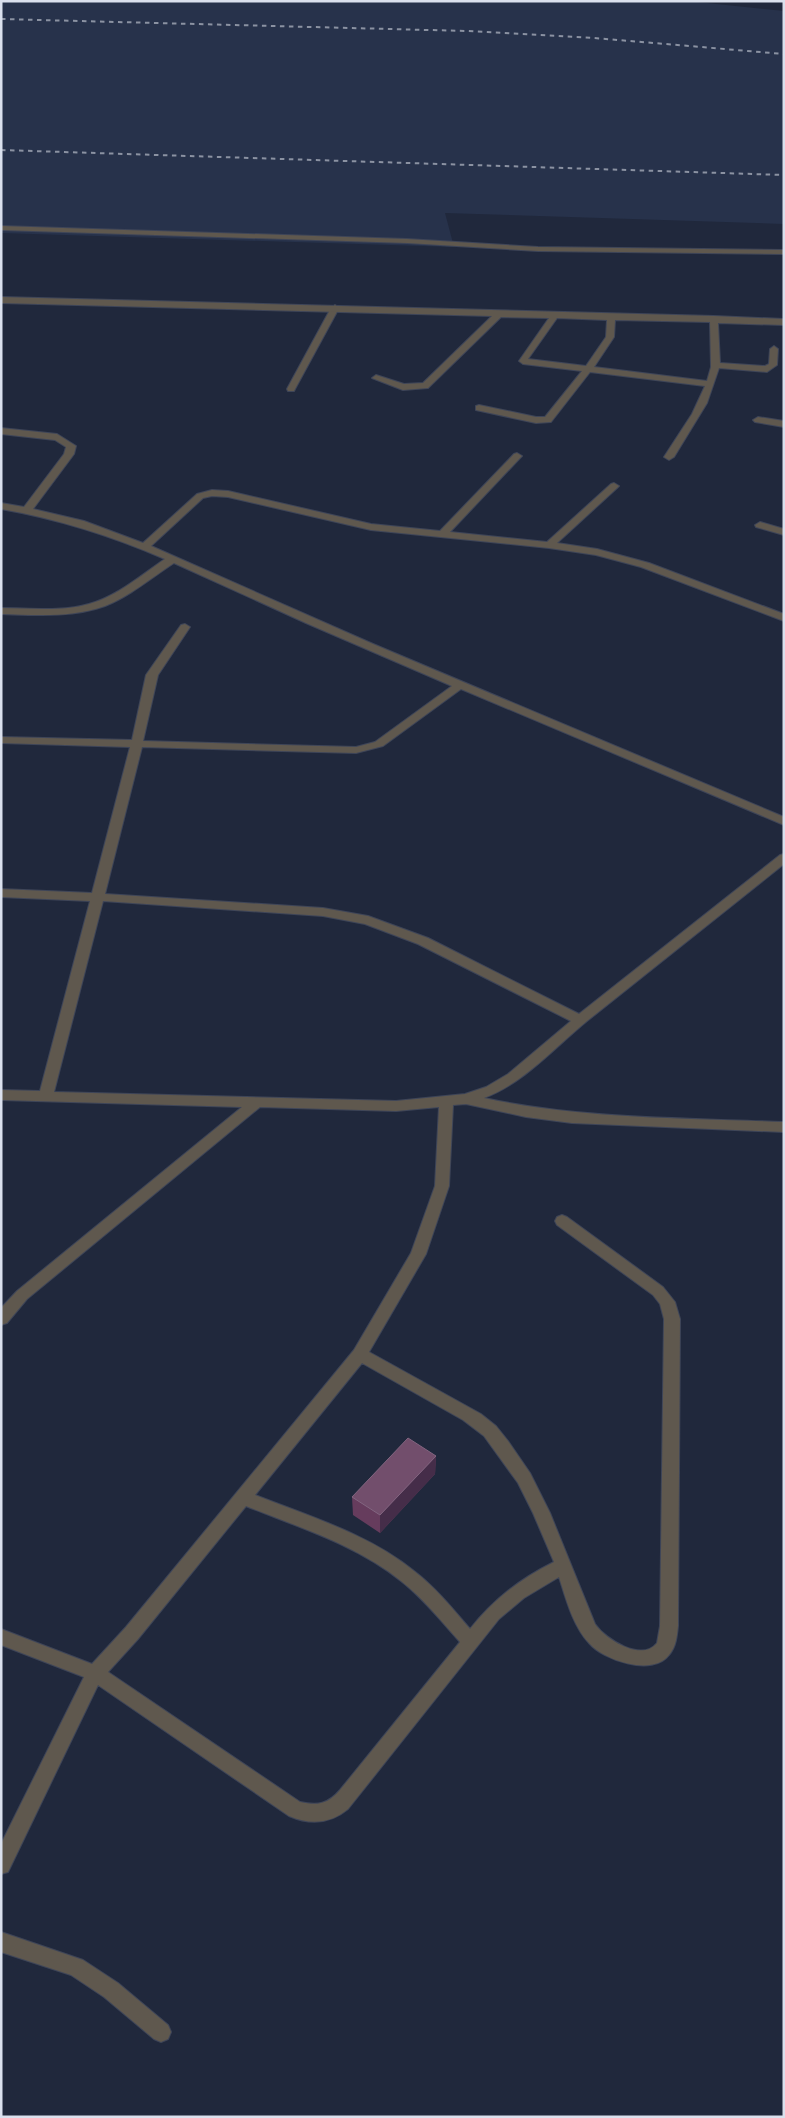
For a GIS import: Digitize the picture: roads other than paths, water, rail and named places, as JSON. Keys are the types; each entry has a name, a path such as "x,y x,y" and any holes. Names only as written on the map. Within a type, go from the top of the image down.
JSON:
{"street":[{"path":"1,228 406,241 538,249 784,252"},
{"path":"1,300 784,322"},
{"path":"291,389 336,308"},
{"path":"376,378 403,387 425,386 500,313"},
{"path":"556,315 523,361 710,384"},
{"path":"479,408 536,420 548,420 602,351 610,337 611,316"},
{"path":"669,457 705,400 715,366 714,320"},
{"path":"715,366 768,369 773,365 774,349"},
{"path":"758,420 784,424"},
{"path":"1,431 57,437 71,446 69,454 28,509"},
{"path":"442,535 517,456"},
{"path":"549,545 614,486"},
{"path":"144,547 200,496 212,492 370,526 597,552 645,565 784,618"},
{"path":"1,506 28,509 69,519 144,547 310,621 784,821"},
{"path":"760,525 784,532"},
{"path":"1,612 64,610 90,607 110,599 171,560"},
{"path":"46,1097 137,743 152,675 185,627"},
{"path":"1,740 356,750 379,744 461,684"},
{"path":"1,1095 396,1106 466,1099 491,1090 513,1077 580,1020 784,858"},
{"path":"1,893 96,897 323,912 368,920 423,941 580,1020"},
{"path":"466,1099 526,1112 572,1118 784,1127"},
{"path":"1,1865 95,1673 132,1633 360,1354 418,1254 442,1186 446,1102"},
{"path":"1,1319 22,1295 256,1103"},
{"path":"360,1354 468,1415 489,1429 509,1454 525,1480 593,1636 602,1644 619,1653 652,1656 663,1651 667,1643 669,1626 672,1319 667,1302 658,1292 562,1221"},
{"path":"243,1498 355,1543 400,1570 432,1600 471,1642"},
{"path":"1,1637 95,1673 296,1810 319,1814 333,1810 343,1803 353,1788 508,1597 524,1586 563,1566"},
{"path":"1,1942 76,1968 111,1990 162,2032"}],"railway":[{"path":"1,19 467,31 594,38 784,54"},
{"path":"1,150 784,175"}]}
